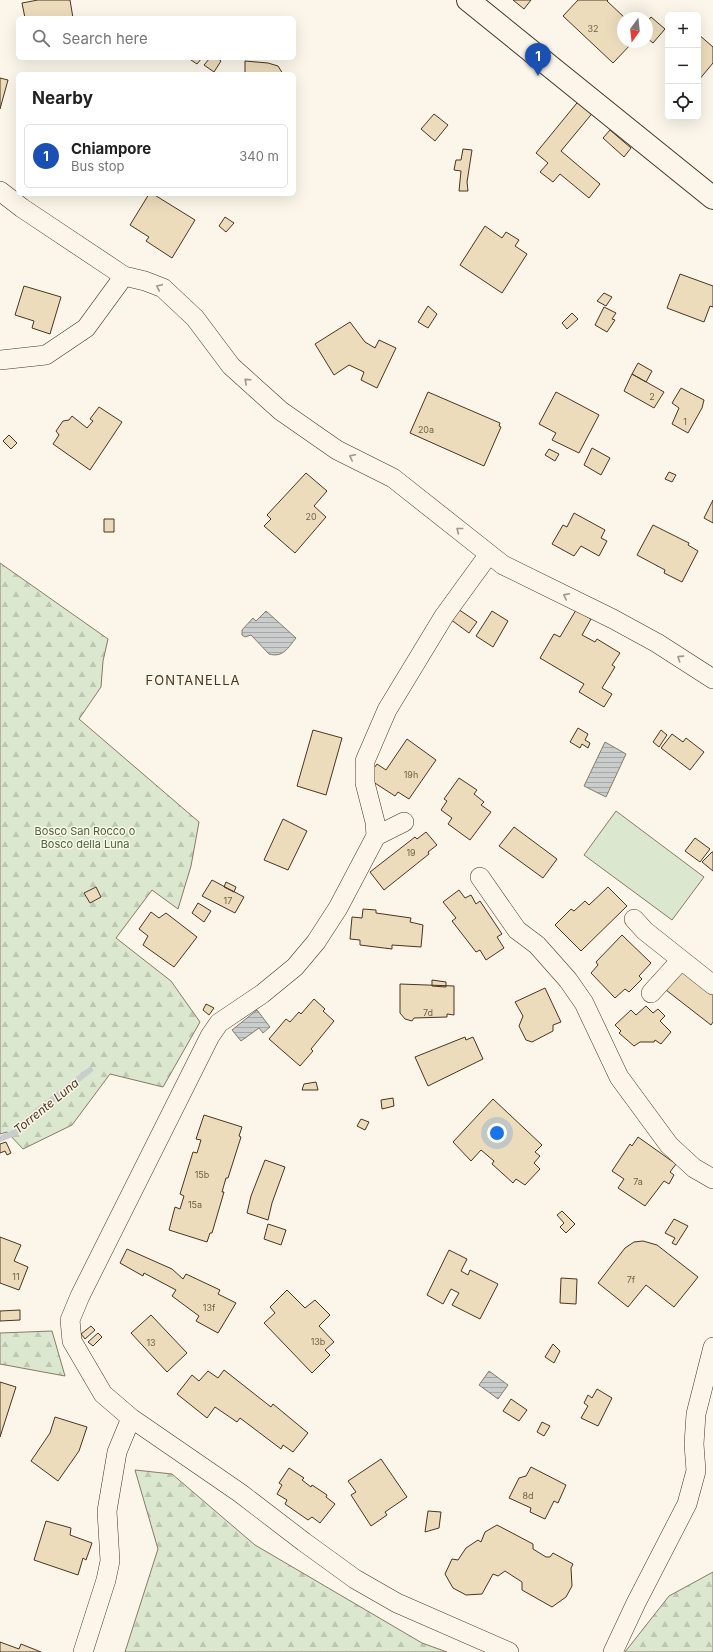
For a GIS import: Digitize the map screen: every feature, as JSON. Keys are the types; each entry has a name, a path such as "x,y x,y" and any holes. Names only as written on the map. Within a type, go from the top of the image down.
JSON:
{"street":[{"path":"468,0 713,198"},
{"path":"0,191 22,208 124,276 145,281 163,288 195,318 231,366 282,411 337,450 393,478 503,565 613,619 657,643 713,679"},
{"path":"0,360 46,355 86,328 124,276"},
{"path":"489,554 444,616 387,710 366,760 365,783 375,822 376,836 338,908 316,942 295,967 262,994 220,1023 210,1036 70,1320 72,1341 103,1394 131,1418 240,1493 355,1579 397,1603 509,1652"},
{"path":"376,836 404,822"},
{"path":"480,877 517,930 537,945 568,980 584,1002 620,1077 669,1145 694,1168 713,1179"},
{"path":"634,919 644,931 713,985"},
{"path":"651,992 681,960"},
{"path":"613,1652 636,1603 687,1504 696,1471 694,1444 696,1414 713,1347"},
{"path":"83,1652 106,1580 110,1561 107,1511 117,1452 131,1418"}],"green space":[{"name":"Bosco San Rocco o Bosco della Luna","path":"0,563 108,639 103,661 101,687 79,719 199,822 191,866 178,909 152,890 116,938 171,981 200,1022 163,1087 110,1074 72,1125 23,1149 7,1132 0,1134"},
{"path":"616,811 704,877 672,920 584,855"},
{"path":"52,1331 65,1376 0,1364 0,1333"},
{"path":"135,1470 172,1474 255,1545 422,1643 447,1652 125,1652 158,1549"},
{"path":"713,1572 713,1652 625,1652 669,1596"}],"shaded area":[{"path":"266,611 296,638 288,649 278,655 269,654 251,635 245,637 242,635 242,630 253,618 256,621"},
{"path":"605,742 626,754 606,797 584,786"},
{"path":"257,1010 270,1027 263,1033 259,1028 241,1041 232,1030"},
{"path":"489,1371 508,1385 498,1399 479,1385"}],"building":[{"path":"38,0 70,0 73,16 25,16 22,3"},
{"path":"513,0 531,0 524,9"},
{"path":"578,0 608,0 607,1 619,12 617,12 617,48 627,48 613,63 563,16"},
{"path":"653,19 665,29 653,43"},
{"path":"701,37 713,47 713,63 701,77"},
{"path":"191,60 200,60 197,64"},
{"path":"208,60 221,61 214,72 204,65"},
{"path":"245,61 268,63 278,66 282,72 245,72"},
{"path":"0,78 8,80 0,109"},
{"path":"581,98 595,110 561,151 600,184 589,198 560,174 553,182 540,172 548,163 536,153"},
{"path":"434,114 448,125 435,141 421,129"},
{"path":"610,130 631,148 624,157 603,138"},
{"path":"463,149 472,150 467,182 468,191 459,191 461,171 454,170 456,160 461,160"},
{"path":"148,196 156,196 195,220 172,258 146,241 149,237 130,225"},
{"path":"225,217 234,223 226,232 219,226"},
{"path":"485,226 502,238 506,232 519,240 515,246 527,254 502,293 460,265"},
{"path":"680,274 713,286 713,307 710,306 704,322 667,308"},
{"path":"24,286 61,297 50,334 32,328 34,321 15,315"},
{"path":"604,293 612,297 606,306 597,301"},
{"path":"428,306 437,314 428,328 418,322"},
{"path":"604,307 616,313 612,319 615,320 607,332 595,325"},
{"path":"572,313 578,319 567,329 562,323"},
{"path":"350,322 365,342 375,348 379,340 396,348 377,388 361,380 364,372 349,365 334,375 315,344"},
{"path":"638,363 652,371 646,382 632,374"},
{"path":"632,374 664,392 654,408 624,391"},
{"path":"681,388 704,400 702,408 688,433 672,424 679,408 672,403"},
{"path":"428,392 500,423 499,426 501,427 484,466 410,433"},
{"path":"556,392 599,415 579,453 552,440 556,433 539,424"},
{"path":"99,407 122,422 90,470 53,444 59,435 56,431 63,421 69,420 72,416 87,428 93,421 90,419"},
{"path":"9,435 17,443 11,449 3,441"},
{"path":"592,448 610,458 601,475 584,465"},
{"path":"549,449 559,454 555,461 545,455"},
{"path":"669,472 676,475 672,482 665,479"},
{"path":"306,473 327,491 314,506 326,517 295,553 264,526 271,519 267,515"},
{"path":"713,500 713,523 704,518"},
{"path":"574,513 605,530 601,538 607,541 599,556 581,546 574,556 552,544 563,525 567,527"},
{"path":"104,519 114,519 114,532 104,532"},
{"path":"653,525 689,543 688,545 698,551 682,582 664,573 665,570 637,555"},
{"path":"458,609 477,622 469,633 450,619"},
{"path":"576,610 591,619 582,635 595,642 597,639 620,653 612,665 615,667 602,688 612,694 604,707 579,692 584,684 540,658 554,634 560,637"},
{"path":"492,611 508,621 493,647 476,636"},
{"path":"578,728 588,734 585,740 590,743 588,748 582,744 580,748 570,742"},
{"path":"313,730 342,738 326,795 297,786"},
{"path":"661,730 667,735 659,747 653,742"},
{"path":"672,734 683,742 686,738 704,752 690,770 661,748"},
{"path":"407,739 436,760 409,799 398,792 395,796 367,778 377,764 386,770"},
{"path":"459,778 477,790 474,794 484,802 481,805 491,812 470,840 448,824 452,818 441,810 447,801 444,799"},
{"path":"283,819 307,831 288,870 264,860"},
{"path":"514,827 557,859 543,878 499,846"},
{"path":"426,832 437,845 428,852 429,854 384,890 370,872 415,837 417,839"},
{"path":"695,838 710,849 700,862 685,851"},
{"path":"713,852 713,871 702,862"},
{"path":"212,880 244,897 235,913 202,896"},
{"path":"226,882 236,887 234,892 224,887"},
{"path":"96,887 101,897 90,903 84,893"},
{"path":"608,887 627,906 581,951 555,925 571,909 574,911 585,901 589,905"},
{"path":"459,890 465,898 471,895 476,904 480,901 502,934 497,937 504,948 486,960 480,950 476,952 452,921 456,918 443,902"},
{"path":"198,903 211,911 204,922 192,913"},
{"path":"363,909 376,910 376,913 411,918 410,922 423,925 421,947 392,945 392,949 360,945 360,940 350,939 352,917 362,918"},
{"path":"151,912 159,918 166,913 197,937 174,967 143,945 148,936 139,929"},
{"path":"622,935 651,963 639,976 642,979 629,992 625,989 615,998 591,973 598,965 596,962"},
{"path":"684,966 713,989 713,1022 711,1025 666,990"},
{"path":"432,980 446,982 446,987 432,986"},
{"path":"400,984 454,986 454,1015 447,1014 447,1017 414,1018 412,1021 405,1019 400,1013"},
{"path":"545,988 561,1022 553,1025 553,1031 532,1042 526,1040 519,1026 523,1016 515,1002"},
{"path":"314,999 325,1009 323,1011 334,1021 311,1049 313,1051 300,1066 269,1039 286,1019 290,1022 299,1012 301,1014"},
{"path":"206,1004 214,1008 209,1015 203,1010"},
{"path":"646,1006 653,1013 658,1009 665,1016 660,1021 671,1032 661,1044 655,1040 654,1042 640,1042 634,1046 619,1033 621,1031 615,1025 631,1010 636,1015"},
{"path":"465,1037 466,1040 473,1037 483,1059 428,1086 415,1057"},
{"path":"316,1082 318,1090 302,1090 304,1084"},
{"path":"393,1098 394,1106 382,1109 381,1100"},
{"path":"493,1099 542,1145 535,1152 540,1156 534,1163 540,1169 525,1185 516,1179 513,1183 492,1164 494,1161 481,1150 471,1161 453,1142"},
{"path":"204,1115 242,1127 239,1136 241,1137 228,1178 226,1178 222,1192 224,1192 212,1233 210,1233 207,1242 169,1230 175,1207 180,1209 184,1196 180,1194 193,1152 197,1153 201,1140 196,1139"},
{"path":"361,1119 369,1122 365,1130 357,1126"},
{"path":"638,1137 676,1164 670,1172 674,1175 669,1184 664,1181 645,1206 618,1188 624,1179 612,1171 630,1144 632,1146"},
{"path":"6,1142 11,1153 7,1155 5,1151 0,1153 0,1144"},
{"path":"265,1160 285,1167 272,1203 268,1220 247,1213 251,1196"},
{"path":"562,1211 575,1224 566,1233 560,1227 564,1223 557,1215"},
{"path":"674,1219 688,1226 676,1245 672,1243 675,1238 665,1233"},
{"path":"268,1224 286,1230 281,1245 264,1239"},
{"path":"0,1237 21,1245 14,1261 28,1267 19,1290 0,1283"},
{"path":"643,1241 657,1245 698,1277 674,1307 646,1285 628,1307 598,1283 625,1248 634,1242"},
{"path":"127,1249 172,1269 183,1279 186,1274 220,1290 218,1294 236,1303 218,1333 196,1321 199,1316 172,1296 176,1290 144,1273 143,1276 120,1263"},
{"path":"449,1250 467,1259 461,1271 468,1275 470,1270 498,1284 480,1319 452,1305 459,1293 451,1289 443,1304 427,1295"},
{"path":"561,1278 577,1279 576,1304 560,1303"},
{"path":"287,1290 305,1308 315,1300 330,1315 319,1326 334,1342 325,1350 330,1355 312,1373 264,1323 275,1313 270,1307"},
{"path":"20,1310 20,1320 0,1321 0,1311"},
{"path":"151,1315 187,1353 167,1372 131,1333"},
{"path":"91,1326 95,1330 85,1339 81,1334"},
{"path":"98,1333 102,1337 93,1346 88,1342"},
{"path":"553,1344 560,1351 554,1363 545,1357"},
{"path":"224,1370 271,1407 273,1404 308,1433 293,1452 283,1445 281,1449 240,1418 237,1422 215,1407 207,1418 177,1394 192,1375 199,1381 208,1371 218,1378"},
{"path":"0,1382 16,1387 0,1437"},
{"path":"597,1389 612,1398 598,1426 581,1418 588,1406 584,1403 588,1395 592,1398"},
{"path":"511,1399 527,1410 519,1421 503,1411"},
{"path":"55,1417 87,1427 79,1451 58,1481 31,1461 50,1433"},
{"path":"542,1422 550,1426 544,1436 537,1432"},
{"path":"381,1459 407,1497 385,1512 387,1515 371,1526 351,1495 356,1492 348,1481"},
{"path":"531,1467 566,1485 558,1503 554,1501 545,1519 530,1512 531,1508 509,1498 519,1478 526,1476"},
{"path":"289,1468 304,1478 302,1480 311,1487 312,1485 327,1495 326,1497 335,1504 320,1523 312,1517 308,1520 285,1504 287,1500 277,1494 282,1485 279,1483"},
{"path":"428,1511 441,1512 439,1528 425,1532"},
{"path":"46,1521 71,1528 70,1535 92,1543 86,1560 83,1558 78,1575 34,1560"},
{"path":"497,1525 533,1544 533,1549 546,1557 550,1557 553,1553 573,1564 571,1568 572,1586 566,1597 552,1607 522,1590 522,1582 505,1571 498,1576 493,1574 482,1594 466,1595 453,1588 445,1574 452,1559 458,1560 466,1548 478,1540 481,1542 485,1532"},
{"path":"0,1642 19,1649 21,1644 41,1652 0,1652"}],"waterway":[{"name":"Torrente Luna","path":"0,1139 16,1132 36,1112 90,1070"}],"place":[{"name":"Chiampore","path":"538,76"}],"district":[{"name":"FONTANELLA","path":"193,680"}]}
